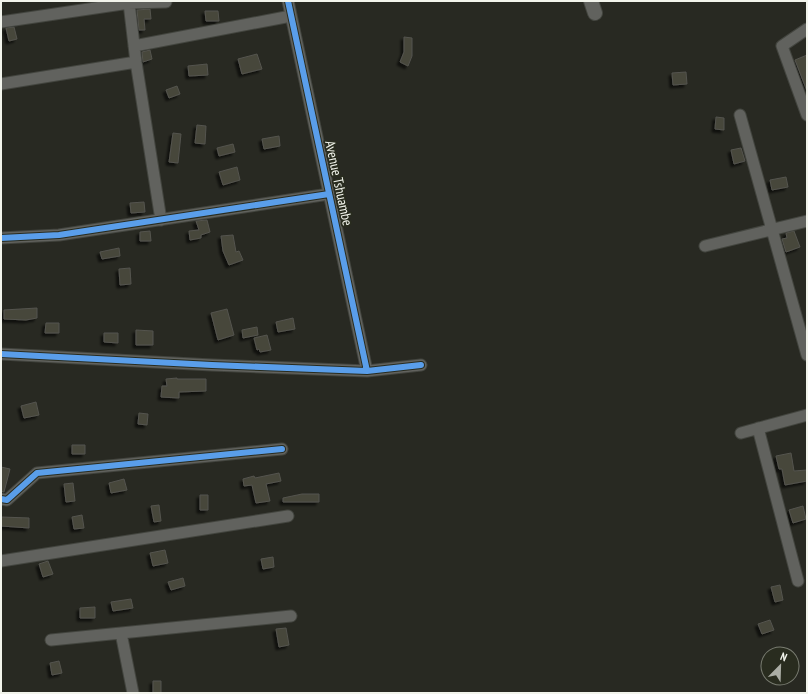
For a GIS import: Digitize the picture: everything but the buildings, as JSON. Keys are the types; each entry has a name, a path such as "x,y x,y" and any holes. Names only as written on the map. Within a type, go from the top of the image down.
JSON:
{"street":[{"name":"Avenue Tshuambe","path":"288,1 367,371"},
{"path":"1,22 129,3 166,2"},
{"path":"129,3 136,62 161,220"},
{"path":"134,46 292,16"},
{"path":"807,29 782,46 807,115"},
{"path":"1,84 136,62"},
{"path":"740,115 807,356"},
{"path":"1,238 59,235 329,194"},
{"path":"705,246 807,221"},
{"path":"1,354 367,371 421,365"},
{"path":"741,433 807,415"},
{"path":"758,428 798,581"},
{"path":"1,499 7,500 37,473 282,449"},
{"path":"1,561 288,516"},
{"path":"51,640 291,616"},
{"path":"121,633 133,693"}],"cycle path":[{"path":"288,1 367,371"},
{"path":"1,238 59,235 329,194"},
{"path":"1,354 367,371 421,365"},
{"path":"1,499 7,500 37,473 282,449"}]}
